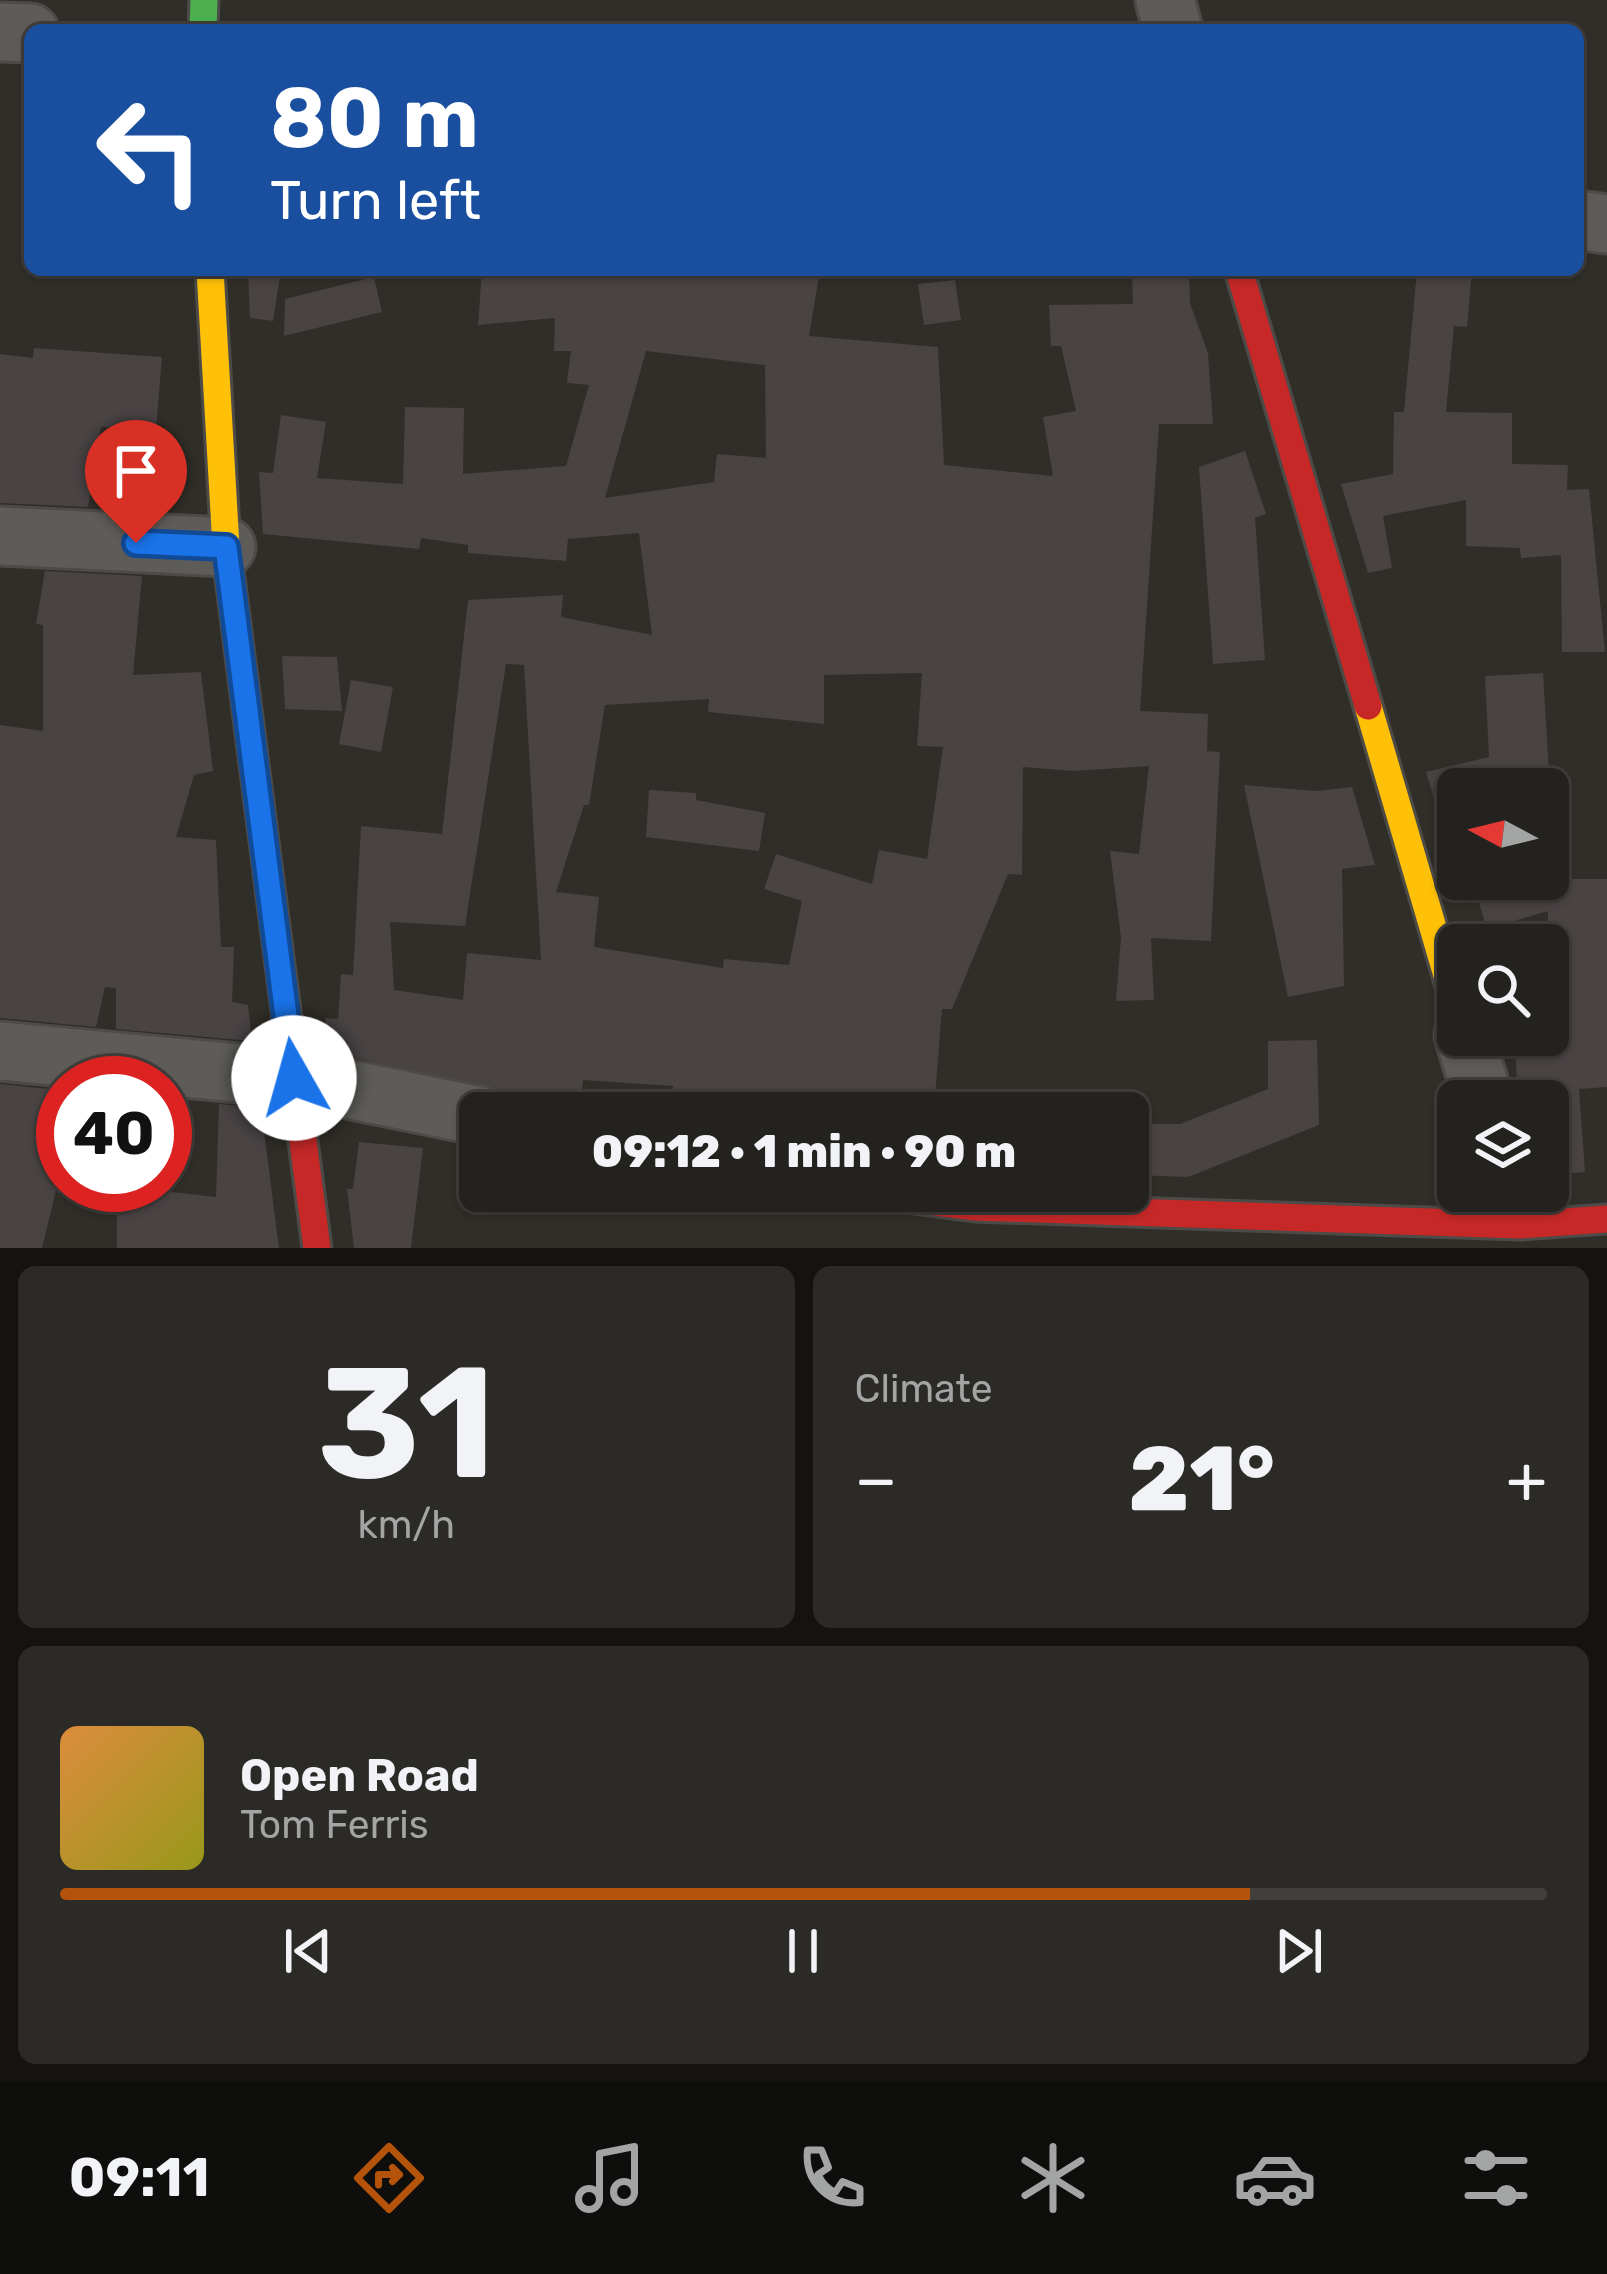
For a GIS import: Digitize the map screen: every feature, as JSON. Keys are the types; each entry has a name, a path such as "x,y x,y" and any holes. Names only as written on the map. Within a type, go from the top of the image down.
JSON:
{"street":[{"path":"210,276 226,547 317,1248"},
{"path":"1240,276 1437,942"},
{"path":"0,536 226,547"},
{"path":"0,1051 294,1078 459,1112"},
{"path":"921,1212 975,1228 1607,1219"}],"building":[{"path":"248,276 280,276 273,321 250,318"},
{"path":"482,276 819,276 809,336 938,347 944,465 1053,476 1043,417 1076,411 1061,346 1051,346 1049,305 1133,304 1132,276 1189,276 1190,303 1208,353 1213,424 1159,424 1140,711 1208,714 1207,751 1220,752 1211,941 1151,938 1154,1000 1116,1001 1121,937 1110,851 1139,854 1149,766 1074,771 1023,767 1022,875 1008,874 952,1009 942,1009 935,1092 672,1092 673,1086 583,1080 582,1092 505,1092 329,1052 325,1018 338,1019 341,974 353,975 361,826 442,834 468,600 563,595 561,617 652,635 639,533 568,539 566,561 468,553 468,545 421,538 419,549 263,534 259,472 273,473 281,415 326,422 317,478 403,484 405,407 464,408 463,474 566,466 589,385 567,383 571,351 554,351 555,318 478,325","holes":["646,351 765,365 766,458 717,454 714,482 605,498","506,664 524,665 541,960 467,953 463,1000 394,990 390,922 465,926","922,673 917,746 943,747 927,859 879,850 872,884 776,854 764,889 802,901 789,965 724,959 723,968 594,947 599,897 556,892 584,805 589,805 605,705 709,699 708,712 824,724 824,675"]},
{"path":"1416,276 1471,276 1467,327 1454,326 1446,412 1512,413 1512,464 1568,465 1567,490 1589,489 1605,652 1562,652 1561,555 1521,558 1520,548 1466,546 1466,500 1383,516 1392,568 1368,573 1341,484 1393,474 1394,412 1404,412"},
{"path":"374,277 382,312 284,336 285,299"},
{"path":"955,280 961,320 924,325 918,284"},
{"path":"34,348 162,357 156,430 101,427 88,507 0,503 0,354 33,358"},
{"path":"1245,451 1266,514 1255,518 1265,660 1213,664 1199,467"},
{"path":"45,571 142,576 133,675 201,672 213,771 194,775 176,837 216,840 221,947 234,947 232,1002 248,1005 252,1041 116,1029 116,988 105,987 96,1027 0,1018 0,725 43,731 43,625 36,624"},
{"path":"282,656 337,657 342,711 285,709"},
{"path":"1543,673 1549,768 1443,768 1489,757 1485,676"},
{"path":"351,680 393,687 381,752 339,744"},
{"path":"1437,769 1437,789 1433,789 1437,808 1426,772"},
{"path":"1244,785 1316,791 1352,787 1375,865 1342,869 1344,986 1288,997"},
{"path":"649,790 696,793 696,800 765,813 759,851 646,837"},
{"path":"1569,879 1607,879 1607,1087 1579,1089 1585,1172 1569,1173 1569,1080 1517,1080 1516,1056 1569,1056 1569,924 1548,924 1548,911 1504,924 1485,924 1478,900 1569,900"},
{"path":"1317,1040 1319,1125 1188,1177 1149,1176 1149,1124 1180,1124 1268,1089 1268,1041"},
{"path":"0,1084 36,1088 36,1212 51,1212 42,1248 0,1248"},
{"path":"219,1104 261,1108 279,1248 117,1248 117,1212 192,1212 192,1194 216,1197"},
{"path":"359,1142 423,1148 411,1248 354,1248 347,1189 353,1189"}],"traffic: fast":[{"path":"203,24 204,0"}],"traffic: slow":[{"path":"210,276 226,547 271,896"},
{"path":"1368,706 1437,941"}],"traffic: jam":[{"path":"1241,276 1368,706"},
{"path":"271,896 317,1248"},
{"path":"1126,1212 1520,1225 1607,1219"}],"route":[{"path":"136,543 226,547 294,1078"}]}
